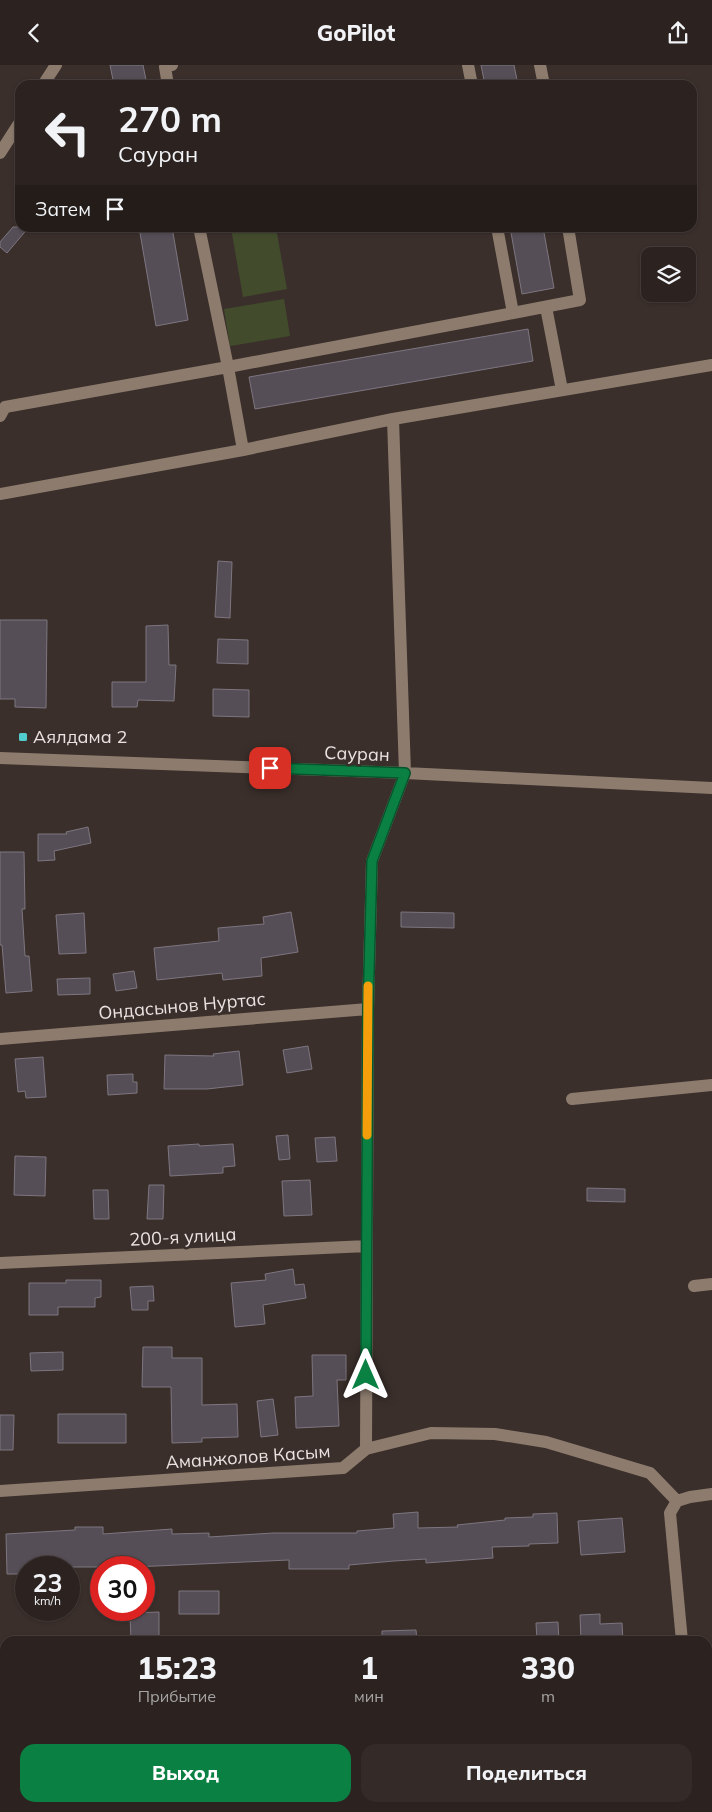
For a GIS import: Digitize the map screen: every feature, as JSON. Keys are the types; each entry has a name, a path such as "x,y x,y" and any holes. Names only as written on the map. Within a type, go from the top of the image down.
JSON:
{"street":[{"path":"47,80 56,65"},
{"path":"167,80 165,67 172,65"},
{"path":"468,65 471,80"},
{"path":"540,65 543,80"},
{"path":"0,153 15,130"},
{"path":"200,232 243,450"},
{"path":"498,232 513,313"},
{"path":"0,416 5,407 580,300 569,232"},
{"path":"546,307 562,390"},
{"path":"0,494 243,450 393,419 712,365"},
{"path":"366,1449 368,1009 372,861 405,773 393,419"},
{"name":"Сауран","path":"0,758 405,773 712,788"},
{"name":"Ондасынов Нуртас","path":"0,1039 368,1009"},
{"path":"572,1099 712,1085"},
{"name":"200-я улица","path":"0,1263 367,1246"},
{"path":"694,1286 712,1284"},
{"name":"Аманжолов Касым","path":"0,1491 343,1468 366,1449 431,1433 504,1435 546,1443 650,1473 677,1501"},
{"path":"682,1636 670,1513 677,1501 712,1494"}],"green space":[{"path":"232,232 277,232 287,289 243,297"},
{"path":"284,299 290,336 230,346 224,309"}],"building":[{"path":"110,65 143,65 146,80 113,80"},
{"path":"481,65 514,65 517,80 484,80"},
{"path":"13,227 15,227 15,232 25,232 7,253 0,247 0,242"},
{"path":"140,232 173,232 188,320 156,326"},
{"path":"511,232 544,232 554,288 522,294"},
{"path":"528,329 533,361 255,409 249,377"},
{"path":"218,561 232,562 230,618 215,617"},
{"path":"0,620 47,620 46,708 15,707 15,699 0,699"},
{"path":"168,625 169,665 176,665 174,701 138,700 137,707 112,707 112,682 146,682 146,626"},
{"path":"218,639 248,640 248,664 217,663"},
{"path":"213,689 249,690 249,717 213,716"},
{"path":"88,827 91,843 54,851 55,860 38,861 38,834 67,834 66,832"},
{"path":"0,852 24,852 25,909 22,909 25,956 29,956 32,991 6,993 2,945 0,945"},
{"path":"291,912 298,952 261,958 262,976 223,980 222,973 157,980 154,948 219,941 218,928 264,924 263,917"},
{"path":"401,912 454,913 454,928 401,927"},
{"path":"84,913 86,953 59,954 56,915"},
{"path":"134,971 137,988 116,991 113,974"},
{"path":"90,978 90,994 58,995 57,979"},
{"path":"308,1046 312,1069 287,1073 283,1050"},
{"path":"239,1051 243,1085 207,1089 164,1089 165,1055 214,1056 213,1054"},
{"path":"43,1057 46,1097 26,1098 25,1091 18,1092 15,1059"},
{"path":"133,1074 133,1082 137,1082 137,1093 108,1095 107,1075"},
{"path":"288,1135 290,1159 279,1160 276,1136"},
{"path":"335,1137 337,1161 317,1162 315,1138"},
{"path":"199,1144 199,1146 233,1144 235,1166 223,1167 223,1173 170,1176 168,1146"},
{"path":"15,1156 46,1157 45,1196 14,1195"},
{"path":"310,1180 312,1215 284,1216 282,1181"},
{"path":"149,1185 164,1185 163,1219 147,1219"},
{"path":"587,1188 625,1189 625,1202 587,1201"},
{"path":"93,1190 108,1190 109,1219 94,1219"},
{"path":"293,1269 295,1285 304,1284 306,1298 263,1305 265,1324 235,1327 231,1283 266,1280 265,1274"},
{"path":"66,1280 101,1280 101,1297 95,1298 95,1307 58,1307 58,1315 29,1315 29,1283 66,1283"},
{"path":"153,1286 154,1301 148,1301 148,1310 132,1310 130,1287"},
{"path":"143,1347 172,1347 172,1358 202,1358 202,1405 237,1404 238,1437 202,1438 202,1442 172,1443 171,1387 142,1387"},
{"path":"63,1352 63,1370 31,1371 30,1353"},
{"path":"312,1355 346,1355 346,1380 337,1380 339,1426 296,1428 295,1397 313,1396"},
{"path":"273,1399 278,1435 261,1437 257,1401"},
{"path":"58,1414 126,1414 126,1443 58,1443"},
{"path":"0,1415 14,1415 13,1450 0,1450"},
{"path":"418,1512 418,1528 458,1527 457,1525 505,1520 505,1518 533,1517 533,1514 557,1513 558,1543 492,1547 493,1558 426,1563 426,1559 394,1561 349,1565 349,1569 289,1569 289,1560 155,1566 155,1556 90,1556 90,1567 80,1567 80,1556 15,1556 15,1574 7,1574 6,1534 75,1530 75,1527 103,1527 103,1534 172,1529 172,1534 209,1533 209,1537 273,1533 357,1533 357,1531 394,1528 393,1514"},
{"path":"622,1518 625,1552 581,1555 578,1521"},
{"path":"179,1591 219,1591 219,1614 179,1614"},
{"path":"155,1612 159,1612 159,1636 131,1636 130,1621 155,1621"},
{"path":"600,1614 600,1624 622,1623 623,1636 581,1636 580,1615"},
{"path":"558,1622 559,1636 537,1636 536,1623"},
{"path":"416,1630 417,1636 382,1636 382,1631"}],"slow traffic":[{"path":"367,1135 368,986"}],"place":[{"name":"Аялдама 2","path":"23,737"}],"route":[{"path":"270,768 405,773 372,861 368,1009 366,1375"}]}
